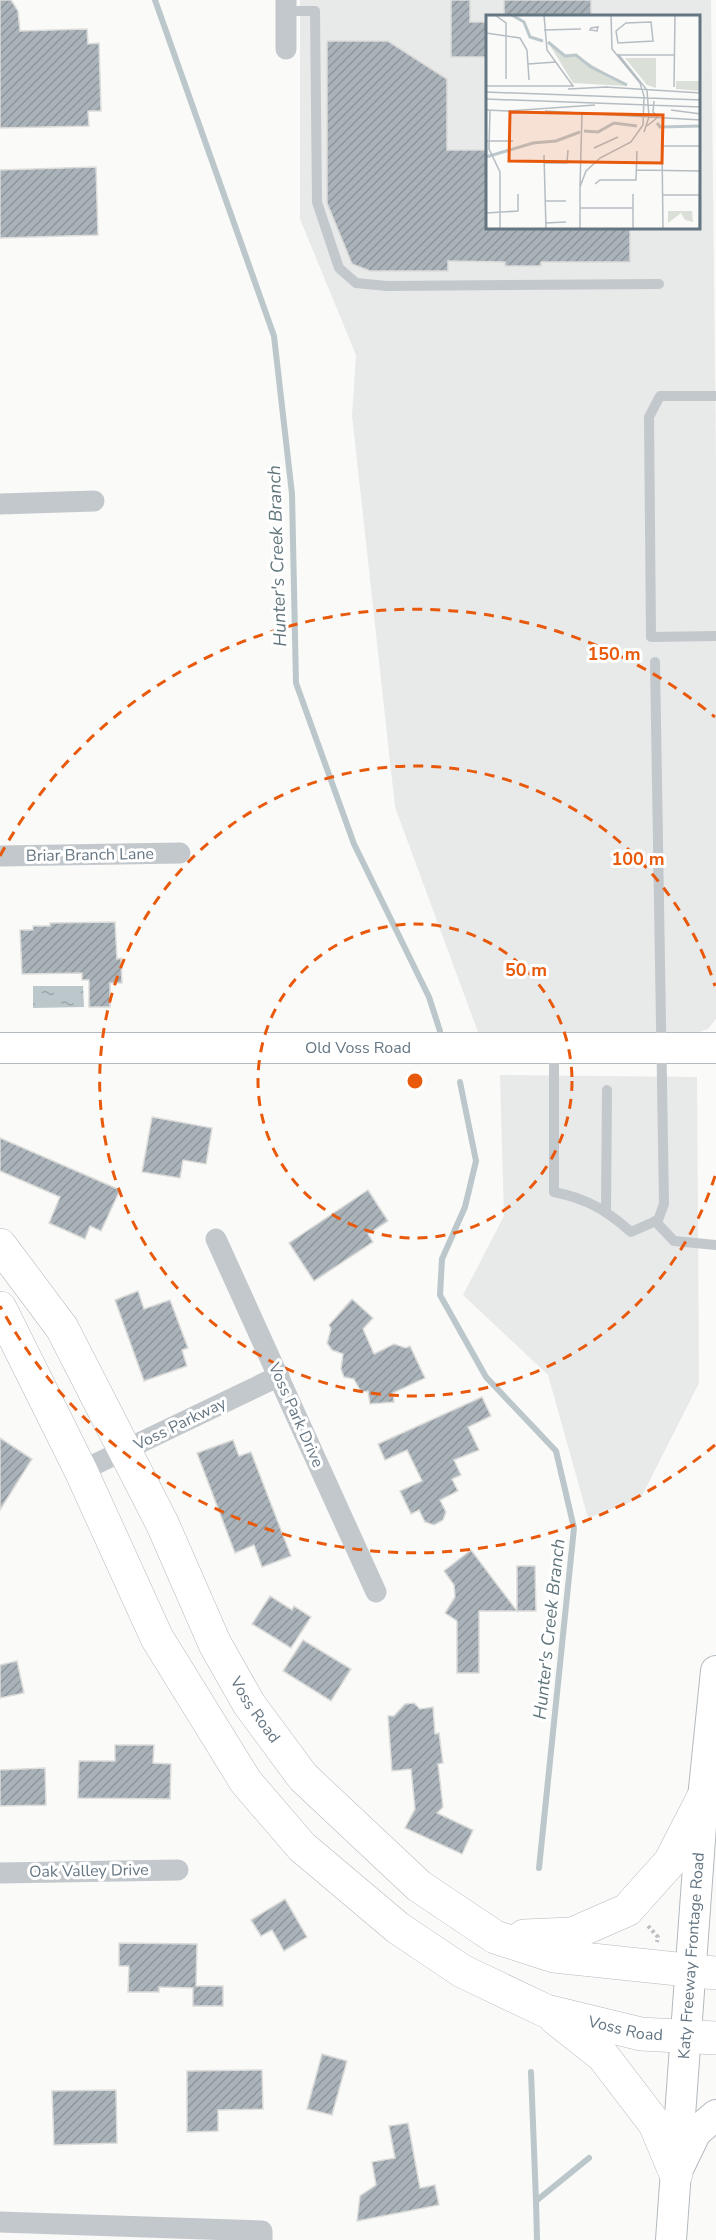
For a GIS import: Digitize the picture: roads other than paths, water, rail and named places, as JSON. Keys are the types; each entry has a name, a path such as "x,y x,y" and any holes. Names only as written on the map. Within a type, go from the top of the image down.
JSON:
{"main road":[{"name":"Voss Road","path":"0,1245 62,1328 125,1450 215,1644 249,1704 303,1777 418,1886 495,1936 554,1956 704,1972"},
{"name":"Voss Road","path":"0,1308 81,1471 157,1638 246,1782 302,1847 398,1928 462,1971 546,2012 641,2034 700,2038"},
{"path":"246,1782 282,1749"},
{"path":"495,1936 572,1934 627,1910 710,1812"},
{"path":"546,2012 603,2056 655,2124 676,2174"}],"street":[{"path":"286,6 286,49"},
{"path":"0,504 94,501"},
{"name":"Briar Branch Lane","path":"0,856 180,853"},
{"name":"Old Voss Road","path":"0,1048 716,1048"},
{"name":"Voss Park Drive","path":"216,1239 376,1592"},
{"name":"Voss Parkway","path":"81,1471 279,1377"},
{"name":"Katy Freeway Frontage Road","path":"671,2240 676,2174 700,2038 716,1671"},
{"name":"Oak Valley Drive","path":"0,1873 178,1870"},
{"path":"676,2174 696,2132 716,2115"},
{"path":"0,2223 262,2235"}],"lane":[{"path":"286,6 315,11 317,202 339,268 356,283 387,286 659,284"},
{"path":"716,396 660,396 649,417 651,638 716,636"},
{"path":"554,1048 554,1192 575,1197 606,1210 630,1232 656,1221 664,1203 656,662"},
{"path":"606,1210 607,1090"},
{"path":"656,1221 674,1241 716,1245"}],"water":[{"path":"33,986 83,986 84,1007 33,1008"}],"waterway":[{"name":"Hunter's Creek Branch","path":"155,0 274,336 292,494 296,683 354,844 429,997 440,1031"},
{"name":"Hunter's Creek Branch","path":"460,1082 476,1161 465,1207 442,1259 440,1295 486,1377 556,1451 574,1528 539,1868"},
{"name":"Hunter's Creek Branch","path":"531,2072 536,2201"},
{"path":"537,2240 536,2201 589,2158"}]}
